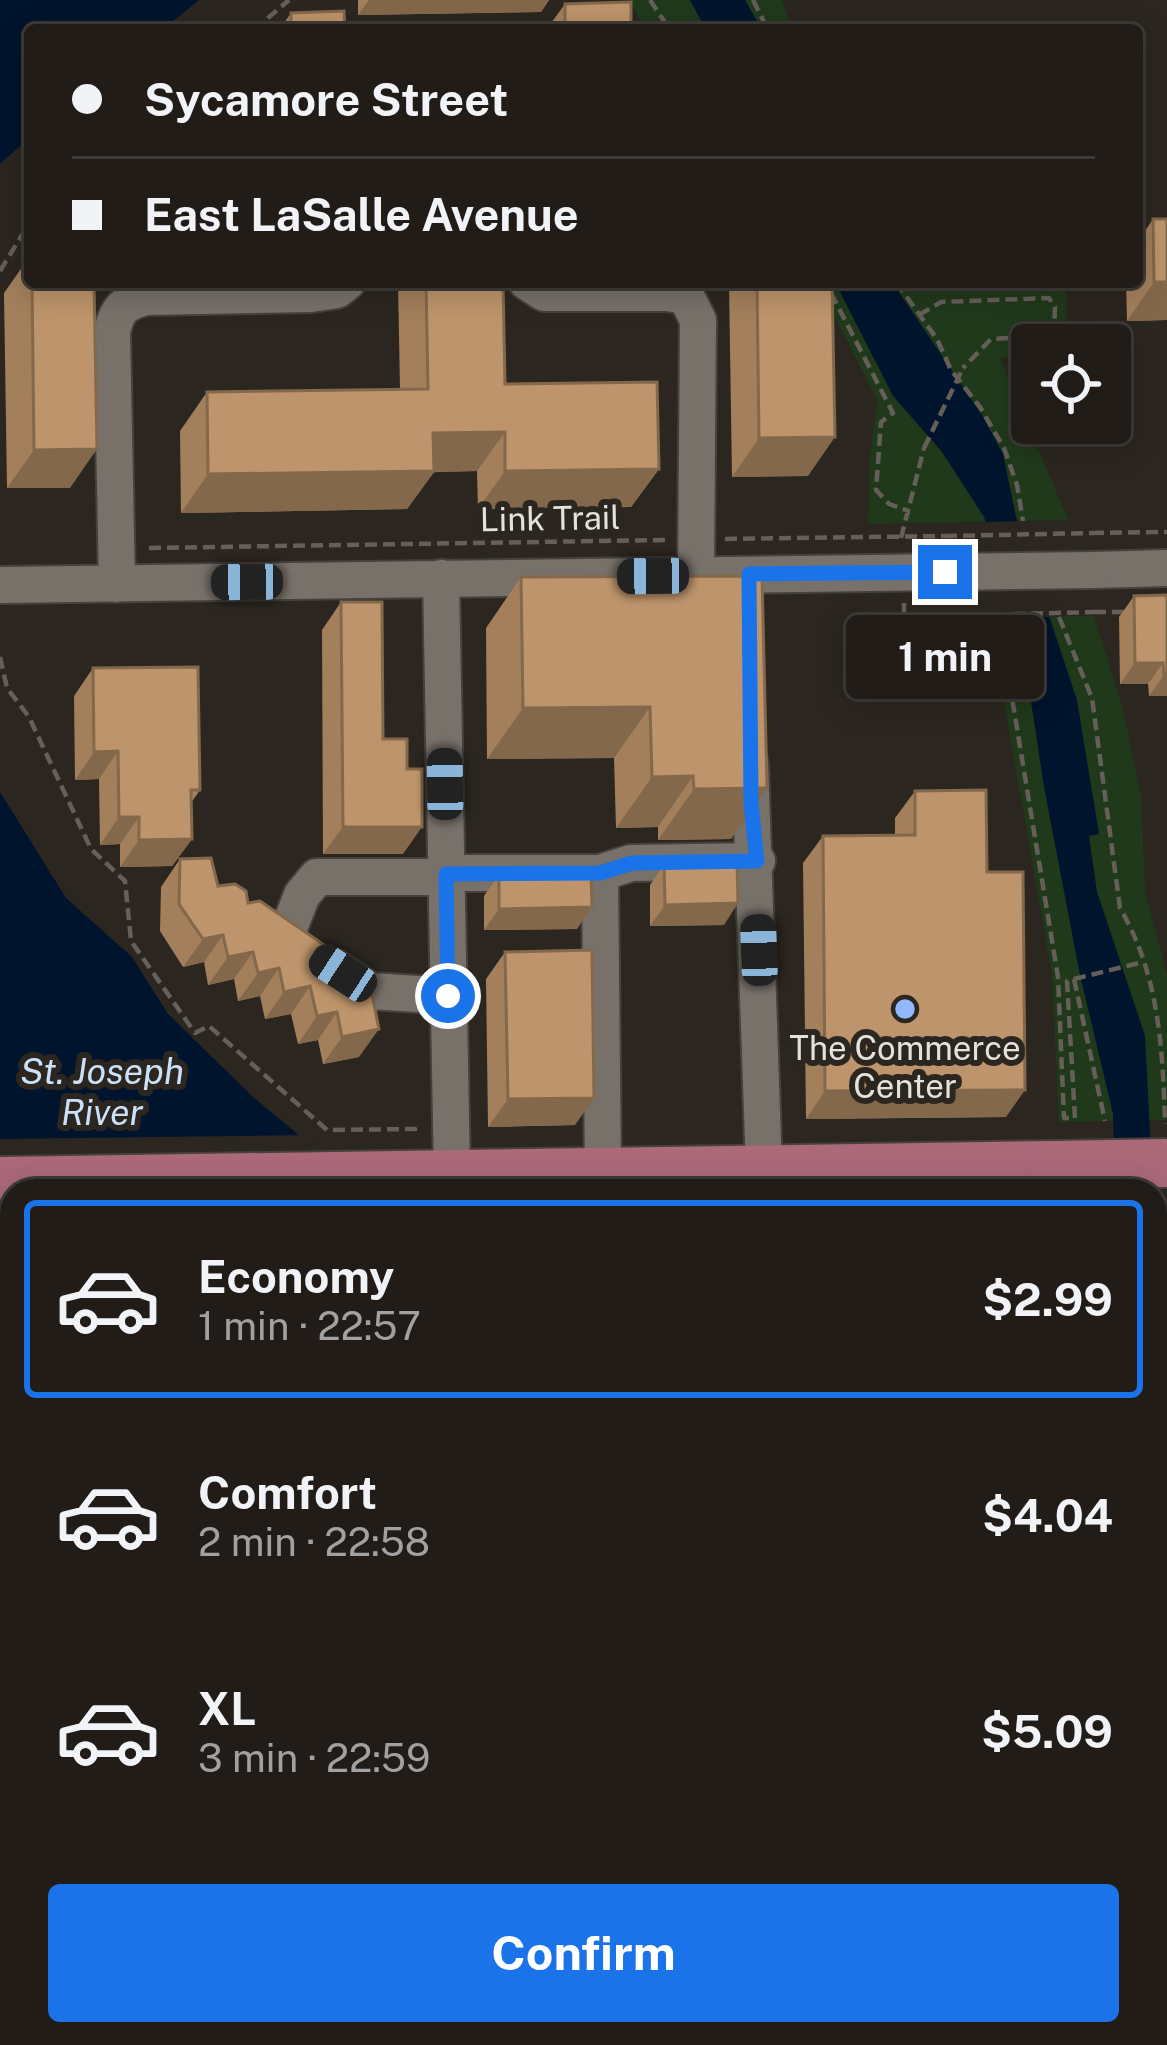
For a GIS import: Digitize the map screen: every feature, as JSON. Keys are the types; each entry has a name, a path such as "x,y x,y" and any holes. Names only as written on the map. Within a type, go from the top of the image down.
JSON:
{"main road":[{"path":"894,1179 1064,1136 1166,1144"},
{"path":"39,1179 426,1159 603,1173 764,1170 877,1179"}],"street":[{"path":"117,566 112,332 116,311 146,297 311,294 340,288"},
{"path":"536,288 544,293 667,293 686,296 694,306 698,320 696,557"},
{"path":"0,586 117,566 441,578 696,557 749,574 945,554 1093,552 1167,568"},
{"path":"749,574 749,618"},
{"path":"426,1159 448,996 441,578"},
{"path":"750,728 764,1170"},
{"path":"286,935 302,895 317,877 600,873 632,863 757,861"},
{"path":"600,873 603,1173"},
{"path":"255,913 371,992 448,996"}],"path":[{"path":"261,24 289,0"},
{"path":"0,271 24,232"},
{"path":"828,288 893,413 881,422 876,490 889,504 909,511"},
{"path":"900,288 1004,448 1023,521"},
{"path":"902,536 924,448 963,368 991,339 1048,335 1054,331 1055,307 1049,298 941,302 919,314"},
{"name":"Link Trail","path":"117,566 696,557 902,536 945,554 1093,552 1167,532"},
{"path":"904,616 1126,612"},
{"path":"977,615 1012,698 1058,977 1064,1136"},
{"path":"1059,616 1092,698 1120,908 1154,992 1166,1144"},
{"path":"0,657 7,688 29,717 91,849 125,881 131,941 195,1034 209,1026 327,1130 426,1159"},
{"path":"1064,1136 1075,1118 1066,981 1143,962"},
{"path":"1074,979 1105,1121"}],"green space":[{"path":"629,0 782,0 790,24 643,24"},
{"path":"820,288 1066,288 1066,324 1011,324 1011,357 1000,358 1011,384 1011,444 1036,444 1068,520 868,524 870,453 878,401"},
{"path":"1094,616 1123,710 1141,796 1145,891 1167,975 1167,1120 1059,1122 1052,975 1003,696 973,618"}],"water":[{"path":"0,0 199,0 169,24 24,24 24,142 0,164"},
{"path":"690,0 745,0 759,24 703,24"},
{"path":"838,288 896,288 1003,454 1016,517 1077,700 1099,834 1089,836 1097,892 1145,1036 1152,1179 1115,1179 1113,1114 1080,975 1020,629 984,517 942,452 893,396"},
{"name":"St. Joseph River","path":"0,792 66,898 132,957 168,1014 252,1096 352,1179 0,1179"}],"pier":[{"path":"1024,521 1054,617 1010,618 979,522"},
{"path":"308,1135 361,1179 0,1179 0,1139"}],"building":[{"path":"631,2 631,24 565,24 565,4"},
{"path":"344,11 345,24 291,24 291,13"},
{"path":"1153,219 1167,219 1167,282 1154,282"},
{"path":"32,288 94,288 97,449 34,450"},
{"path":"426,288 503,288 505,384 657,382 659,469 505,471 505,432 433,433 434,471 208,474 207,392 428,389"},
{"path":"757,288 832,288 835,437 759,438"},
{"path":"762,576 767,788 694,789 693,776 652,777 650,707 523,708 521,577"},
{"path":"1167,595 1164,675 1163,663 1135,663 1134,596"},
{"path":"341,602 382,602 383,739 407,739 407,769 422,769 422,827 343,827"},
{"path":"198,667 200,790 191,790 192,839 139,840 139,817 119,817 118,751 94,752 93,668"},
{"name":"The Commerce Center","path":"986,790 987,872 1023,872 1025,1090 825,1091 823,836 915,835 915,791"},
{"path":"211,858 218,886 235,884 246,891 248,903 260,901 368,975 379,1029 342,1037 337,1012 317,1016 310,986 284,992 279,968 258,973 253,952 228,957 223,935 203,939 179,904 180,859"},
{"path":"737,863 738,903 665,905 664,864"},
{"path":"499,874 591,874 592,907 499,909"},
{"path":"592,950 594,1098 508,1099 505,952"}],"place":[{"name":"The Commerce Center","path":"905,1009"}],"route":[{"path":"448,996 446,874 600,873 632,863 757,861 751,803 749,574 945,572"}]}
